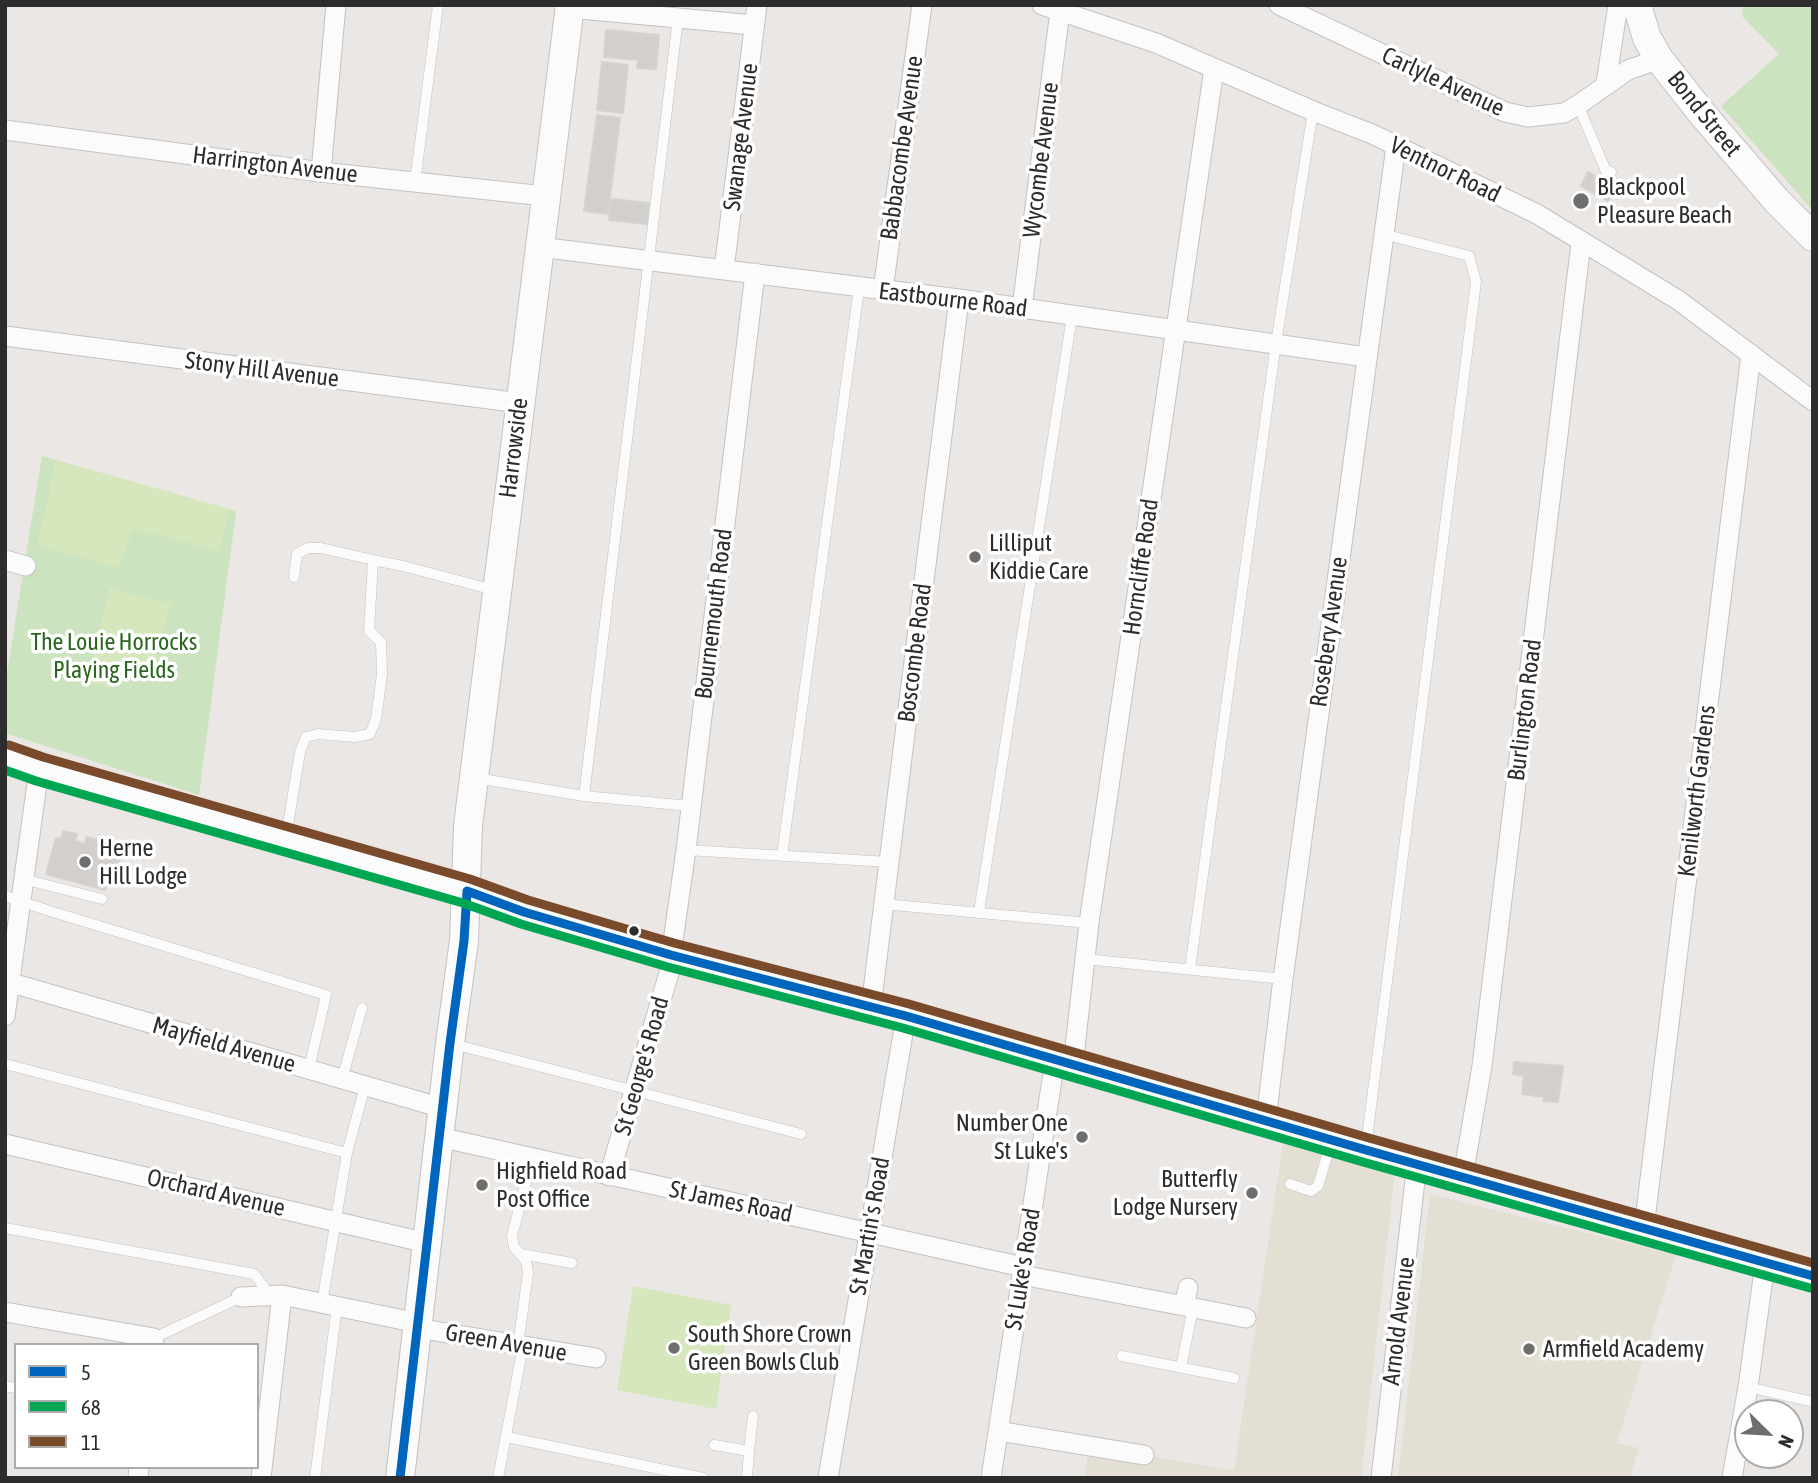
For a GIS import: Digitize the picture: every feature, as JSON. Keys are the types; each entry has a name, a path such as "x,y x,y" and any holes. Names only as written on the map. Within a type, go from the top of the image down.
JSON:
{"main road":[{"name":"Harrowside","path":"400,1478 464,941 468,826 473,777 569,7"},
{"name":"Bond Street","path":"1631,8 1659,59 1713,127 1776,200 1813,237"},
{"path":"5,757 467,891 524,912 672,956 906,1016 1765,1264 1812,1271"}],"street":[{"path":"320,172 337,5"},
{"name":"Swanage Avenue","path":"724,269 757,5"},
{"name":"Babbacombe Avenue","path":"883,290 922,5"},
{"name":"Carlyle Avenue","path":"1279,5 1504,112 1528,117 1550,116 1578,106 1605,83 1628,70 1659,59"},
{"path":"569,7 676,13 754,25"},
{"name":"Ventnor Road","path":"1051,8 1156,44 1372,134 1537,215 1678,300 1813,401"},
{"name":"Wycombe Avenue","path":"1022,308 1051,8"},
{"path":"1605,83 1631,8"},
{"name":"Horncliffe Road","path":"1064,1062 1084,958 1214,69"},
{"name":"Harrington Avenue","path":"5,130 320,172 545,196"},
{"name":"Rosebery Avenue","path":"1266,1120 1396,146"},
{"name":"Burlington Road","path":"1463,1176 1482,1066 1581,243"},
{"name":"Eastbourne Road","path":"539,247 959,299 1366,357"},
{"name":"Bournemouth Road","path":"672,956 755,273"},
{"name":"Boscombe Road","path":"871,1007 959,299"},
{"name":"Stony Hill Avenue","path":"5,336 520,403"},
{"name":"Kenilworth Gardens","path":"1644,1228 1751,354"},
{"path":"5,559 26,566"},
{"path":"5,1016 12,898 23,878 39,769"},
{"name":"St George's Road","path":"609,1176 672,956"},
{"name":"Mayfield Avenue","path":"8,982 442,1108"},
{"name":"St Martin's Road","path":"828,1478 906,1016"},
{"name":"St Luke's Road","path":"991,1478 1023,1271 1064,1062"},
{"name":"St James Road","path":"439,1138 869,1232 1023,1271 1188,1300 1246,1318"},
{"name":"Orchard Avenue","path":"5,1144 427,1243"},
{"name":"Arnold Avenue","path":"1381,1478 1417,1163"},
{"path":"1732,1478 1765,1264"},
{"path":"261,1478 276,1295"},
{"name":"Green Avenue","path":"241,1297 276,1295 329,1304 418,1326 596,1358"},
{"path":"5,1312 153,1341"},
{"path":"998,1431 1144,1455"}],"lane":[{"path":"415,182 438,5"},
{"path":"584,796 676,13"},
{"path":"1578,106 1606,171 1611,172"},
{"path":"1190,969 1276,343 1312,111"},
{"path":"1366,1150 1476,282 1469,256 1383,234"},
{"path":"782,856 859,288"},
{"path":"979,912 1072,316"},
{"path":"294,577 297,554 308,548 321,548 496,590"},
{"path":"286,838 300,752 306,737 318,734 355,737 370,734 376,719 382,653 381,642 369,631 373,560"},
{"path":"473,777 584,796 691,806"},
{"path":"686,850 889,862"},
{"path":"23,878 102,899"},
{"path":"12,898 326,995 309,1069"},
{"path":"883,904 1088,923"},
{"path":"1084,958 1283,979"},
{"path":"342,1079 362,1008"},
{"path":"450,1043 801,1134"},
{"path":"5,1064 347,1153"},
{"path":"315,1478 337,1222 347,1153 365,1086"},
{"path":"1290,1184 1311,1191 1318,1186 1332,1139"},
{"path":"498,1478 520,1345 528,1273 521,1254 514,1247 512,1236 532,1158"},
{"path":"5,1228 254,1274 276,1295"},
{"path":"521,1254 572,1263"},
{"path":"153,1341 241,1297"},
{"path":"1181,1367 1188,1300"},
{"path":"1122,1356 1234,1378"},
{"path":"1748,1387 1813,1402"},
{"path":"747,1478 753,1416"},
{"path":"506,1437 703,1478"},
{"path":"714,1445 749,1451"}],"shaded area":[{"path":"1283,1142 1395,1172 1361,1478 1085,1478 1089,1445 1234,1471"},
{"name":"Armfield Academy","path":"1430,1194 1676,1255 1617,1443 1639,1448 1630,1478 1398,1478"}],"green space":[{"name":"Blackpool Pleasure Beach","path":"1743,5 1813,5 1813,211 1721,106 1779,54 1742,16"},
{"name":"The Louie Horrocks Playing Fields","path":"42,456 236,511 199,795 5,733 5,685"},
{"path":"56,460 229,509 219,551 133,529 119,568 38,545"},
{"path":"110,588 171,604 149,677 117,671 111,688 87,681"},
{"name":"South Shore Crown Green Bowls Club","path":"633,1286 731,1305 716,1409 617,1390"}],"building":[{"path":"606,30 659,35 656,69 637,68 638,60 604,57"},
{"path":"602,62 628,65 623,113 597,110"},
{"path":"597,115 620,118 608,214 584,211"},
{"path":"1588,172 1616,187 1608,201 1581,186"},
{"path":"612,199 649,203 647,224 609,220"},
{"name":"Herne Hill Lodge","path":"63,831 77,834 75,841 85,844 86,837 102,841 100,848 108,851 110,843 123,847 116,875 110,874 105,890 46,874 56,838 61,839"},
{"path":"1514,1062 1563,1066 1558,1102 1543,1101 1544,1097 1522,1094 1524,1076 1513,1074"}],"transit line":[{"name":"11","path":"9,745 470,879 528,900 674,943 909,1004 1369,1138 1813,1263"},
{"name":"68","path":"5,770 463,903 521,924 668,967 903,1028 1810,1288"},
{"name":"5","path":"467,891 524,912 671,955 906,1016 1813,1276"},
{"name":"5","path":"400,1478 464,941 467,891"}],"place":[{"name":"Blackpool Pleasure Beach","path":"1581,201"},
{"name":"Lilliput Kiddie Care","path":"975,557"},
{"name":"Herne Hill Lodge","path":"85,862"},
{"name":"Number One St Luke's","path":"1082,1137"},
{"name":"Highfield Road Post Office","path":"482,1185"},
{"name":"Butterfly Lodge Nursery","path":"1252,1193"},
{"name":"South Shore Crown Green Bowls Club","path":"674,1348"},
{"name":"Armfield Academy","path":"1529,1349"}]}
